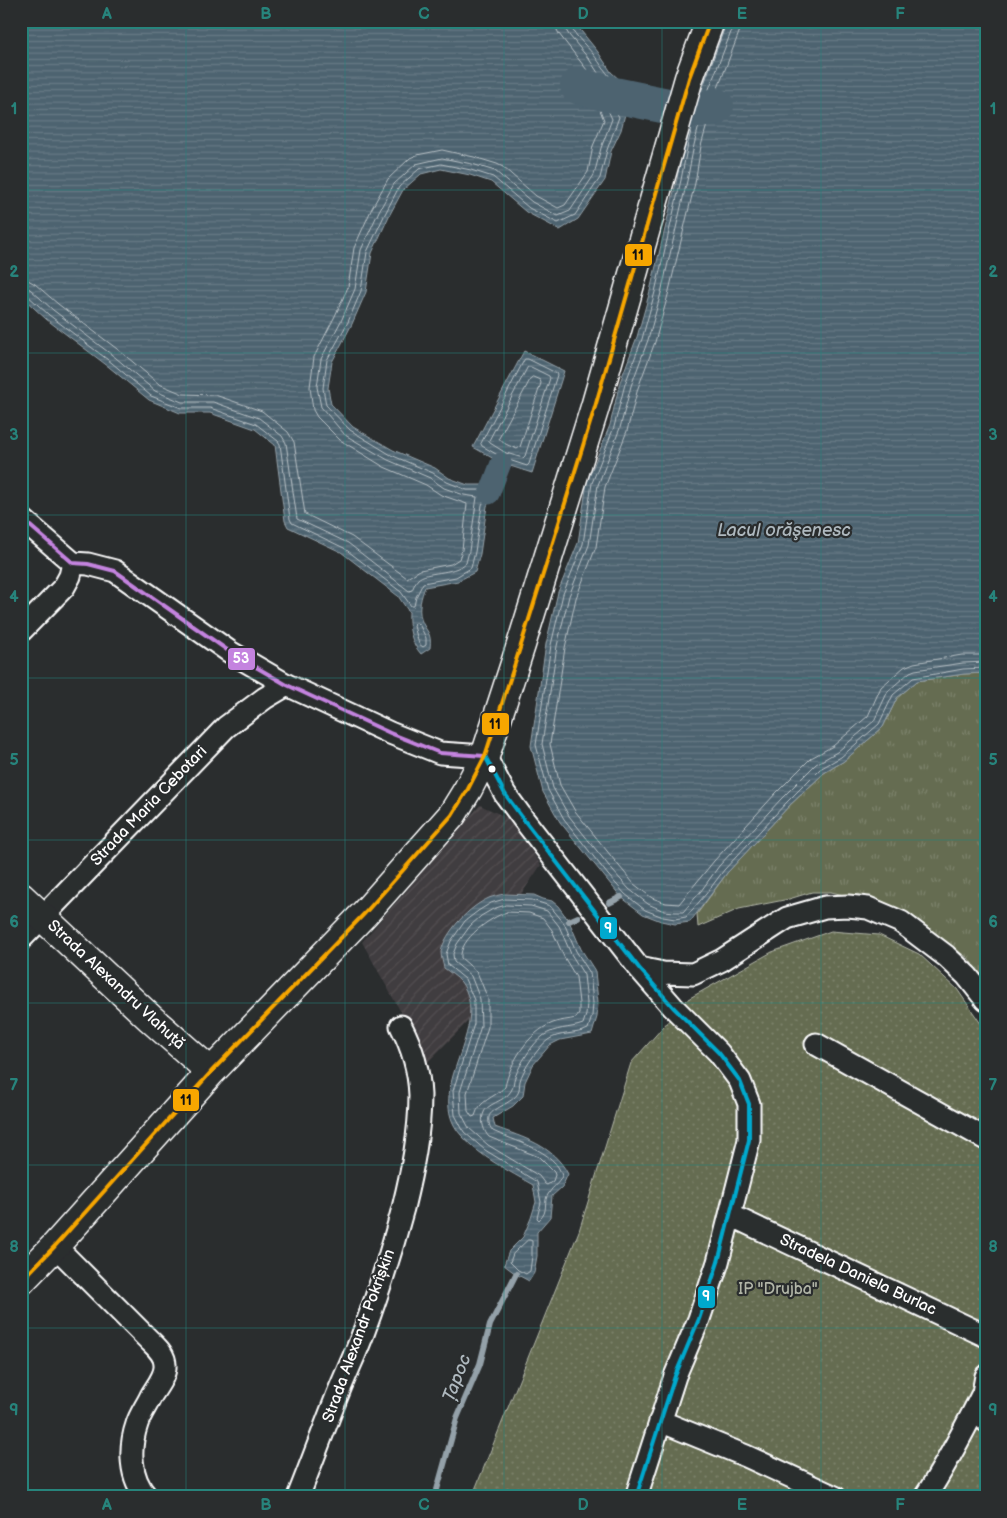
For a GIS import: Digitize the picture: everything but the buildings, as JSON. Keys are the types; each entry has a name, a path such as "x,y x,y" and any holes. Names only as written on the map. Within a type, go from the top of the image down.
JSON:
{"street":[{"path":"21,1281 55,1246 211,1072 365,913 452,816 468,789 485,756 524,636 595,407 689,78 710,21"},
{"path":"21,518 73,563 88,564 115,571 230,652 287,685 390,733 440,753 485,756"},
{"path":"21,631 64,587 70,576 73,563"},
{"name":"Strada Maria Cebotari","path":"21,939 226,727 265,698 287,685"},
{"path":"485,756 505,794 639,968 674,1007 720,1053 740,1081 749,1104 748,1140 718,1262 699,1319 660,1421 636,1497"},
{"name":"Strada Аlexandru Vlahuță","path":"21,897 150,1018 211,1072"},
{"path":"639,968 663,974 693,974 722,960 787,918 825,907 868,908 901,922 946,956 968,976 986,1000"},
{"name":"Strada Alexandr Pokrîșkin","path":"298,1497 379,1290 396,1234 409,1181 420,1116 420,1093 412,1052 401,1026"},
{"path":"816,1044 986,1139"},
{"name":"Stradela Daniela Burlac","path":"730,1214 986,1336"},
{"path":"55,1246 155,1346 165,1362 166,1368 137,1421 134,1435 132,1463 134,1473 140,1490 147,1497"},
{"path":"984,1384 986,1421"},
{"path":"924,1497 940,1475 956,1446 984,1384"},
{"path":"660,1421 746,1456 824,1495"}],"shaded area":[{"path":"480,805 510,819 541,865 512,908 498,991 424,1066 403,1016 362,942"}],"green space":[{"path":"986,673 986,982 968,958 942,940 853,897 831,892 812,892 789,899 739,909 698,927 697,914 727,873 789,806 824,773 844,761 883,727 897,698 917,681 964,674"},
{"name":"IP \"Drujba\"","path":"831,931 879,935 919,954 957,989 986,1031 986,1497 472,1497 579,1231 631,1063 688,999 772,952"}],"water":[{"path":"21,21 573,21 598,52 611,72 622,82 620,89 627,94 618,108 625,114 621,130 611,151 605,180 578,219 560,230 526,212 491,182 470,175 441,169 421,174 403,190 372,253 366,292 332,362 328,388 331,404 353,427 393,450 435,468 449,478 468,485 495,485 495,491 487,506 480,554 475,572 458,581 425,587 420,603 420,615 429,635 430,648 421,654 411,634 409,612 398,596 341,552 288,527 285,521 275,445 255,429 210,413 180,413 149,400 46,319 21,296"},
{"name":"Lacul orăşenesc","path":"723,21 986,21 986,673 964,674 917,681 897,698 883,727 844,761 824,773 789,806 727,873 690,922 675,924 643,914 621,897 560,822 543,792 531,746 546,644 558,592 578,543 587,482 610,425 620,382 637,337 677,179 683,143"},
{"path":"524,351 564,371 532,473 501,463 473,447"},
{"path":"504,894 534,895 552,901 558,906 569,921 581,949 595,971 598,1002 597,1017 592,1034 560,1040 550,1045 533,1065 525,1082 523,1096 513,1106 493,1118 495,1127 527,1139 546,1149 562,1164 568,1174 562,1187 552,1196 550,1217 537,1232 537,1256 534,1273 529,1281 504,1265 509,1251 523,1237 531,1218 536,1202 533,1185 495,1163 461,1135 451,1117 449,1099 452,1079 465,1039 469,1019 469,1000 461,982 444,968 441,952 443,944 459,920 474,907 489,898"}],"waterway":[{"path":"578,86 692,111 716,106"},
{"path":"489,494 501,463"},
{"path":"609,903 621,897"},
{"path":"569,921 578,917"},
{"name":"Țapoc","path":"435,1497 457,1418 480,1364 490,1325 516,1274"}],"transit line":[{"name":"11","path":"21,1281 55,1246 211,1072 365,913 452,815 468,789 485,756 521,645 595,407 689,78 710,21"},
{"name":"53","path":"21,518 73,563 88,564 115,571 230,652 287,685 390,733 440,753 485,756"},
{"name":"9","path":"485,756 505,794 524,820 639,968 673,1007 719,1053 740,1081 749,1104 749,1140 718,1262 699,1319 675,1376 636,1497"}]}
